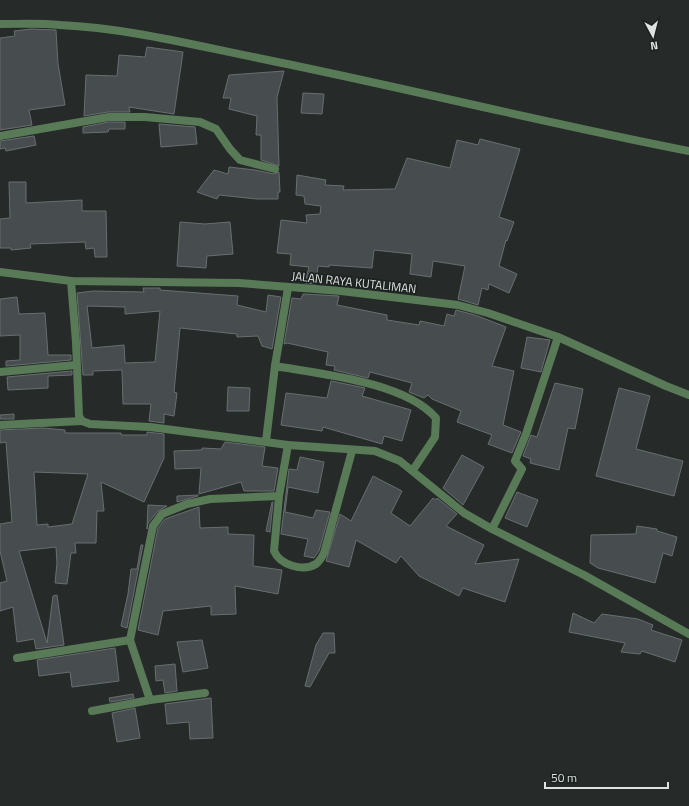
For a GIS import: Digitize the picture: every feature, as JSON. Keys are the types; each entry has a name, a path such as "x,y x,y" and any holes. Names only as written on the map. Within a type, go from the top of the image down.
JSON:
{"street":[{"path":"0,24 60,24 103,29 156,38 326,71 626,139 689,151"},
{"path":"0,136 109,117 145,117 200,122 216,129 240,160 275,169"},
{"name":"JALAN RAYA KUTALIMAN","path":"0,272 71,281 239,283 341,291 458,305 488,313 558,337 689,395"},
{"path":"71,281 76,342 79,416 82,421"},
{"path":"266,442 275,366 288,288"},
{"path":"492,529 522,469 515,462 558,337"},
{"path":"0,372 76,365"},
{"path":"275,366 370,384 408,397 429,410 436,418 435,437 413,470"},
{"path":"0,424 82,421 90,424 150,427 288,445 352,451 375,451 400,461 413,470 464,513 492,529 584,575 689,634"},
{"path":"288,445 279,496 274,551 277,559 287,564 307,567 316,564 324,553 352,451"},
{"path":"150,700 130,640 153,526 162,514 186,504 210,499 279,496"},
{"path":"17,658 130,640"},
{"path":"92,711 150,700 205,693"}],"building":[{"path":"31,29 56,30 58,64 65,105 29,110 32,125 0,130 0,38 15,36 14,31"},
{"path":"147,47 183,52 174,114 129,107 130,112 108,112 84,116 86,75 117,76 119,55 145,57"},
{"path":"284,71 277,97 279,166 261,160 261,135 256,135 257,116 229,109 231,98 223,98 229,75"},
{"path":"303,93 324,94 322,114 301,113"},
{"path":"109,122 125,122 125,129 109,129 108,132 83,133 83,127"},
{"path":"159,124 195,127 197,144 161,147"},
{"path":"34,136 36,145 6,151 5,148 0,149 0,141"},
{"path":"480,139 520,149 499,217 514,222 507,241 506,240 499,266 517,274 509,293 489,284 488,290 482,288 478,305 458,299 465,266 433,261 431,277 410,274 412,254 374,250 372,268 329,265 329,267 318,266 316,284 305,283 309,267 290,265 291,254 277,253 281,220 307,223 306,215 320,214 321,206 305,204 304,196 296,195 297,175 326,180 325,185 344,186 343,190 395,189 407,158 450,168 457,140 478,145"},
{"path":"229,167 274,174 279,172 280,192 278,192 278,199 257,199 219,195 217,199 197,192 214,170 228,174"},
{"path":"9,182 26,182 26,203 82,200 82,211 106,211 107,257 95,257 94,248 86,249 85,242 30,244 31,248 11,250 11,248 0,248 0,219 10,218"},
{"path":"180,222 205,224 230,222 233,254 207,256 206,268 177,266"},
{"path":"143,288 160,288 160,290 238,296 237,305 266,312 268,295 281,297 272,349 262,346 258,336 237,337 237,334 180,328 174,392 177,393 174,416 164,414 164,423 149,421 151,404 123,404 122,370 93,371 93,375 83,375 77,293 93,291 144,292","holes":["87,306 125,307 125,314 160,311 155,362 125,363 124,345 92,348"]},
{"path":"303,294 339,296 337,305 387,315 387,320 419,325 420,321 444,326 447,314 454,316 456,310 475,315 506,327 492,366 514,371 503,425 521,432 512,453 488,444 492,435 457,422 461,411 432,399 428,395 424,398 409,392 412,383 370,372 368,378 334,370 335,366 326,365 328,352 287,343 284,344 292,298 301,299"},
{"path":"17,297 19,314 45,313 48,355 71,355 71,360 6,366 6,361 20,360 20,335 0,336 0,299"},
{"path":"527,337 550,340 541,372 521,368"},
{"path":"72,371 72,375 48,376 48,388 8,390 7,377"},
{"path":"331,381 365,388 362,396 411,410 402,441 384,436 382,444 323,427 322,431 281,425 286,393 327,398"},
{"path":"555,383 583,389 575,429 568,428 559,470 530,463 531,459 523,456 531,435 537,437"},
{"path":"228,387 250,388 249,411 227,411"},
{"path":"619,388 650,396 636,449 683,461 674,496 596,476"},
{"path":"14,414 14,419 0,419 0,415"},
{"path":"43,428 65,430 65,433 121,433 121,435 147,435 147,432 164,434 164,458 144,502 101,482 104,511 97,511 96,543 75,543 76,553 71,553 67,584 55,583 57,563 56,547 19,551 47,643 53,596 57,595 64,645 36,649 34,639 17,642 13,607 0,611 0,583 7,581 0,551 0,524 12,522 6,442 0,443 0,430","holes":["34,472 88,474 72,524 48,527 48,524 37,525"]},
{"path":"225,442 265,447 262,466 278,468 274,491 244,491 241,482 199,494 201,468 175,469 174,451 202,450 202,448 221,449"},
{"path":"462,455 484,467 463,505 443,488"},
{"path":"300,457 324,462 318,493 288,487 285,512 313,518 316,510 330,512 319,551 314,558 304,556 308,539 281,534 289,469 297,470"},
{"path":"373,476 402,491 391,513 410,526 433,498 436,500 437,498 457,514 446,526 484,545 475,564 519,559 505,602 463,588 459,596 419,576 401,556 396,563 356,540 349,567 326,561 340,514 351,521"},
{"path":"517,492 538,500 527,527 505,518"},
{"path":"177,496 198,496 177,502"},
{"path":"273,502 270,532 266,531"},
{"path":"148,505 167,506 158,511 148,523 147,529"},
{"path":"199,507 200,528 228,527 228,534 254,535 253,566 282,570 278,594 235,586 236,614 211,615 211,606 163,611 158,635 138,630 158,528 165,519"},
{"path":"637,526 657,529 657,531 677,537 672,556 663,553 655,583 598,568 590,563 591,535 636,534"},
{"path":"141,545 143,545 127,628 121,626 128,594 131,569 137,569"},
{"path":"573,613 594,623 602,614 638,619 653,625 651,630 682,640 675,662 642,651 640,654 621,652 625,643 569,632"},
{"path":"323,633 334,633 335,653 329,653 310,687 305,686 316,645"},
{"path":"202,640 208,668 183,672 177,642"},
{"path":"115,648 119,681 72,687 70,672 39,676 37,660"},
{"path":"175,664 177,691 165,693 163,680 156,681 155,666"},
{"path":"133,694 134,698 110,702 109,698"},
{"path":"211,698 213,738 190,739 189,722 167,724 165,704"},
{"path":"135,708 140,738 117,742 112,713"}]}
